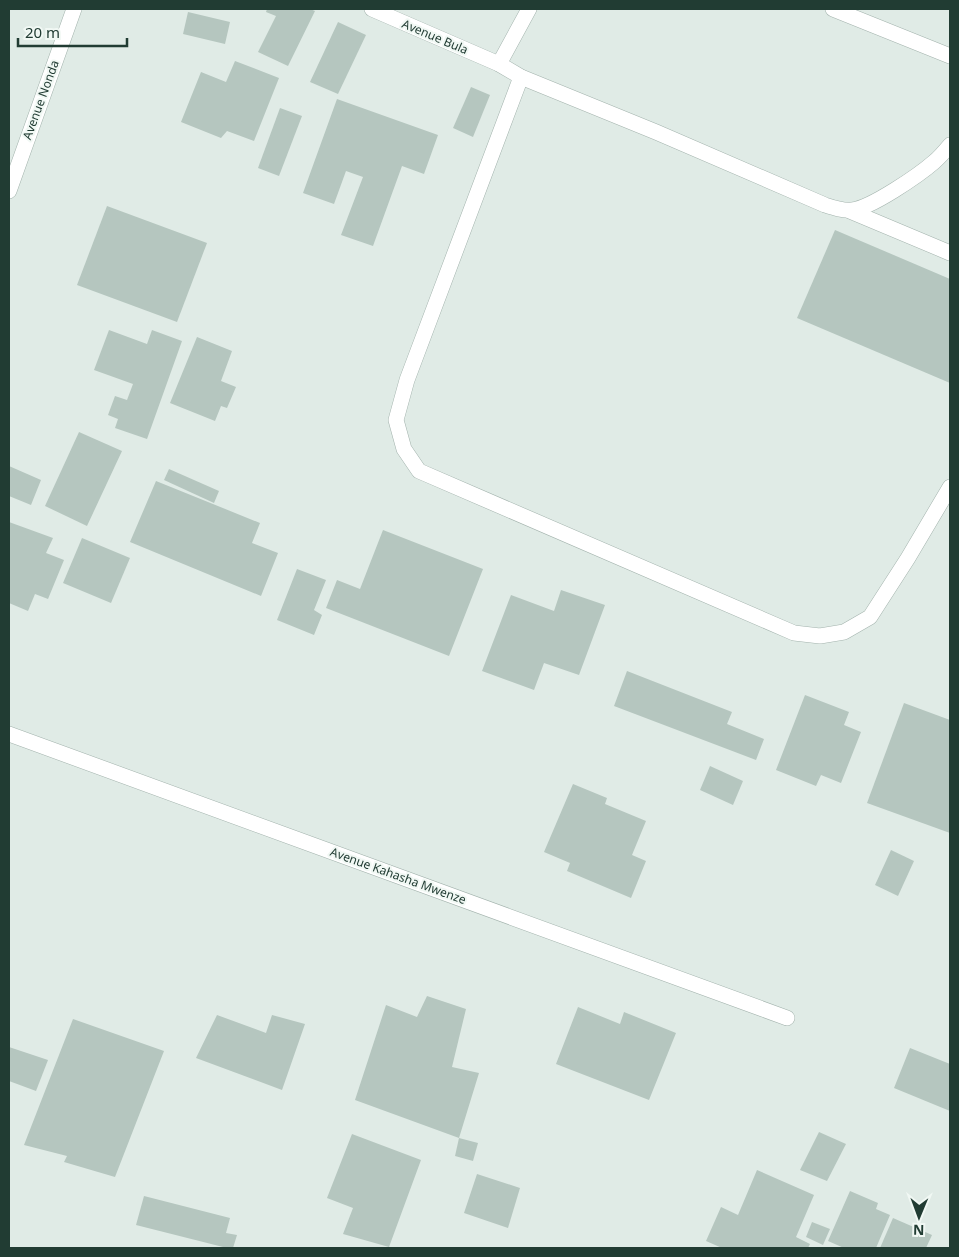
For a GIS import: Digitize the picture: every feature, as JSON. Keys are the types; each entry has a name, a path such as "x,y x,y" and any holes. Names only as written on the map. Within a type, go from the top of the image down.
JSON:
{"street":[{"name":"Avenue Nonda","path":"9,191 74,9"},
{"name":"Avenue Bula","path":"372,9 499,64 520,77 656,132 825,206 850,211 950,253"},
{"path":"499,64 529,9"},
{"path":"833,9 950,56"},
{"path":"520,77 406,380 396,420 404,449 419,471 794,633 820,636 844,632 870,617 908,558 950,486"},
{"path":"850,211 880,198 934,162 950,145"},
{"name":"Avenue Kahasha Mwenze","path":"9,734 787,1018"}],"building":[{"path":"267,9 310,9 315,11 288,66 258,52 276,16 266,12"},
{"path":"188,12 230,22 225,44 183,34"},
{"path":"338,22 366,35 338,94 310,82"},
{"path":"235,61 279,78 254,141 227,131 221,138 181,122 201,72 226,82"},
{"path":"471,87 490,95 473,137 453,128"},
{"path":"337,99 438,135 424,174 402,166 373,246 341,235 363,177 346,171 334,204 303,193"},
{"path":"280,108 302,116 279,176 258,168"},
{"path":"107,206 207,243 177,322 77,285"},
{"path":"835,230 950,279 950,383 797,318"},
{"path":"109,330 147,344 152,330 182,341 147,439 115,428 118,419 108,415 115,396 127,400 133,384 94,370"},
{"path":"197,337 232,351 221,381 236,387 227,408 221,406 215,421 170,403"},
{"path":"79,432 122,451 87,526 45,506"},
{"path":"9,466 41,480 31,505 9,496"},
{"path":"169,469 219,491 214,503 164,480"},
{"path":"156,481 260,523 252,543 278,553 261,596 130,542"},
{"path":"9,522 53,538 46,553 64,560 48,599 35,594 28,611 9,603"},
{"path":"383,530 483,569 449,656 326,608 337,580 360,589"},
{"path":"82,538 130,558 111,603 63,583"},
{"path":"297,569 326,580 314,610 322,615 314,635 277,620"},
{"path":"561,590 605,605 579,675 544,663 534,690 482,671 511,595 554,611"},
{"path":"627,671 732,712 727,724 764,739 756,760 614,706"},
{"path":"805,695 849,712 844,725 861,732 841,783 821,775 816,786 776,770"},
{"path":"904,703 950,720 950,833 867,803"},
{"path":"710,766 743,781 733,805 700,790"},
{"path":"573,784 607,798 605,804 646,821 632,855 646,861 631,898 567,871 570,863 544,852"},
{"path":"891,850 914,861 898,896 875,885"},
{"path":"427,996 466,1009 452,1067 479,1073 459,1138 355,1100 386,1005 417,1017"},
{"path":"578,1007 620,1024 624,1012 676,1033 649,1100 556,1064"},
{"path":"217,1015 266,1033 272,1015 305,1024 282,1090 196,1058"},
{"path":"73,1019 164,1051 115,1177 64,1162 67,1156 24,1145"},
{"path":"9,1047 48,1060 36,1091 9,1081"},
{"path":"910,1048 950,1064 950,1111 894,1088"},
{"path":"819,1132 846,1144 827,1181 800,1170"},
{"path":"352,1134 421,1160 389,1247 343,1234 353,1208 327,1198"},
{"path":"459,1138 478,1143 473,1161 455,1156"},
{"path":"757,1170 814,1195 796,1237 810,1244 808,1248 722,1248 706,1241 721,1207 738,1215"},
{"path":"477,1174 520,1188 508,1228 464,1213"},
{"path":"850,1191 878,1203 876,1209 890,1215 876,1248 844,1248 828,1241"},
{"path":"144,1196 230,1218 226,1233 237,1235 233,1248 136,1225"},
{"path":"893,1218 932,1235 926,1248 880,1248"},
{"path":"812,1222 830,1229 823,1245 806,1237"}]}
